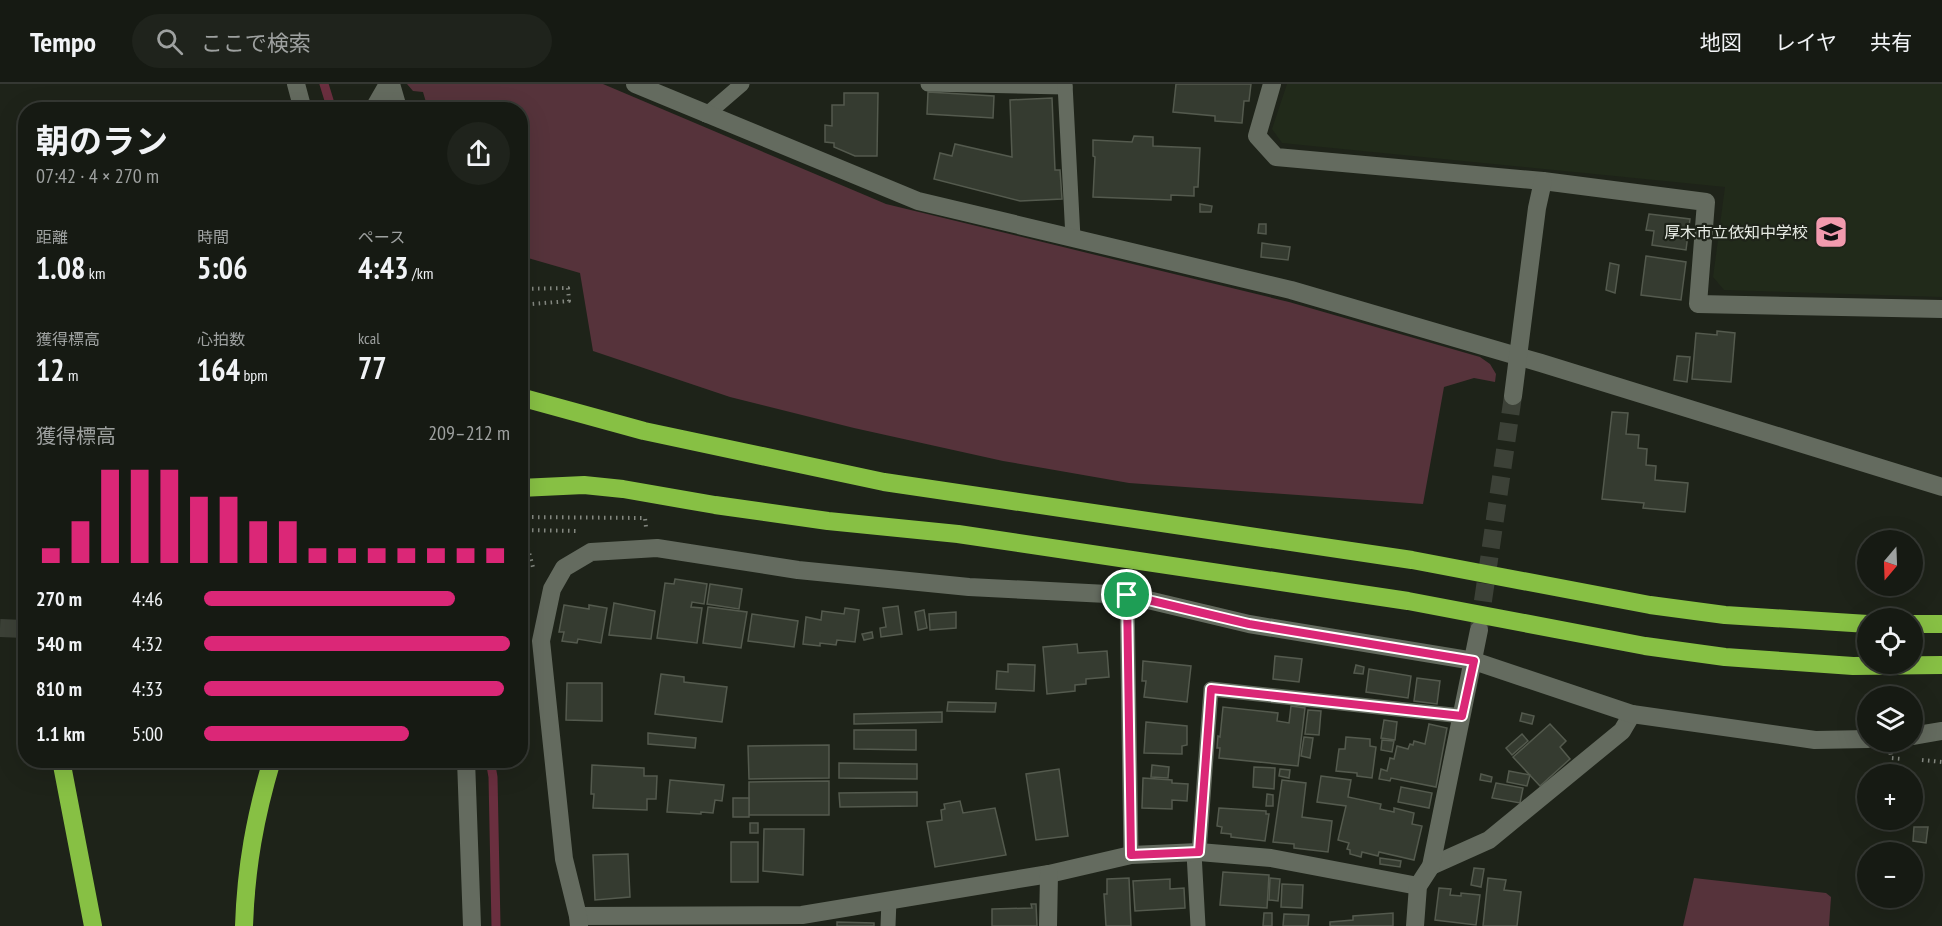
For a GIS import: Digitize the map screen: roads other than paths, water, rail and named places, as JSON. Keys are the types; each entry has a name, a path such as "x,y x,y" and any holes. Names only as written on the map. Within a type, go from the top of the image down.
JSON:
{"highway":[{"path":"528,399 644,431 884,483 1412,560 1650,605 1725,615 1857,623"},
{"path":"528,488 584,485 623,489 805,518 958,534 1408,601 1645,646 1725,657 1853,666 1942,665"},
{"path":"1923,624 1942,624"},
{"path":"63,768 93,926"},
{"path":"244,926 250,848 259,802 270,768"}],"street":[{"path":"296,84 301,102"},
{"path":"390,84 396,102"},
{"path":"378,102 390,84"},
{"path":"635,84 918,201 1292,290 1518,356 1942,487"},
{"path":"1272,84 1257,136 1276,157 1543,181 1706,202 1698,304 1942,309"},
{"path":"1513,396 1537,208 1543,181"},
{"path":"1418,886 1271,858 1197,852 1131,855 1049,874 802,915 578,921 564,859 541,641 552,589 564,568 591,552 657,548 798,570 946,585 1127,595 1249,624 1474,661 1632,714 1815,740 1857,739"},
{"path":"1415,926 1418,886 1431,866 1479,630"},
{"path":"1431,866 1489,840 1622,731 1632,714"},
{"path":"1923,734 1942,731"},
{"path":"466,768 472,926"},
{"path":"1048,926 1049,874"}],"lane":[{"path":"706,115 742,84"},
{"path":"928,84 1065,85 1073,238"},
{"path":"1127,595 1131,855"},
{"path":"1198,926 1197,852 1211,689 1462,716"},
{"path":"888,926 889,900"}],"waterway":[{"path":"324,84 330,102"},
{"path":"491,768 496,926"}],"tunnel":[{"path":"1479,628 1513,396"},
{"path":"0,628 18,629"}],"place":[{"name":"厚木市立依知中学校","path":"1831,232"}]}
